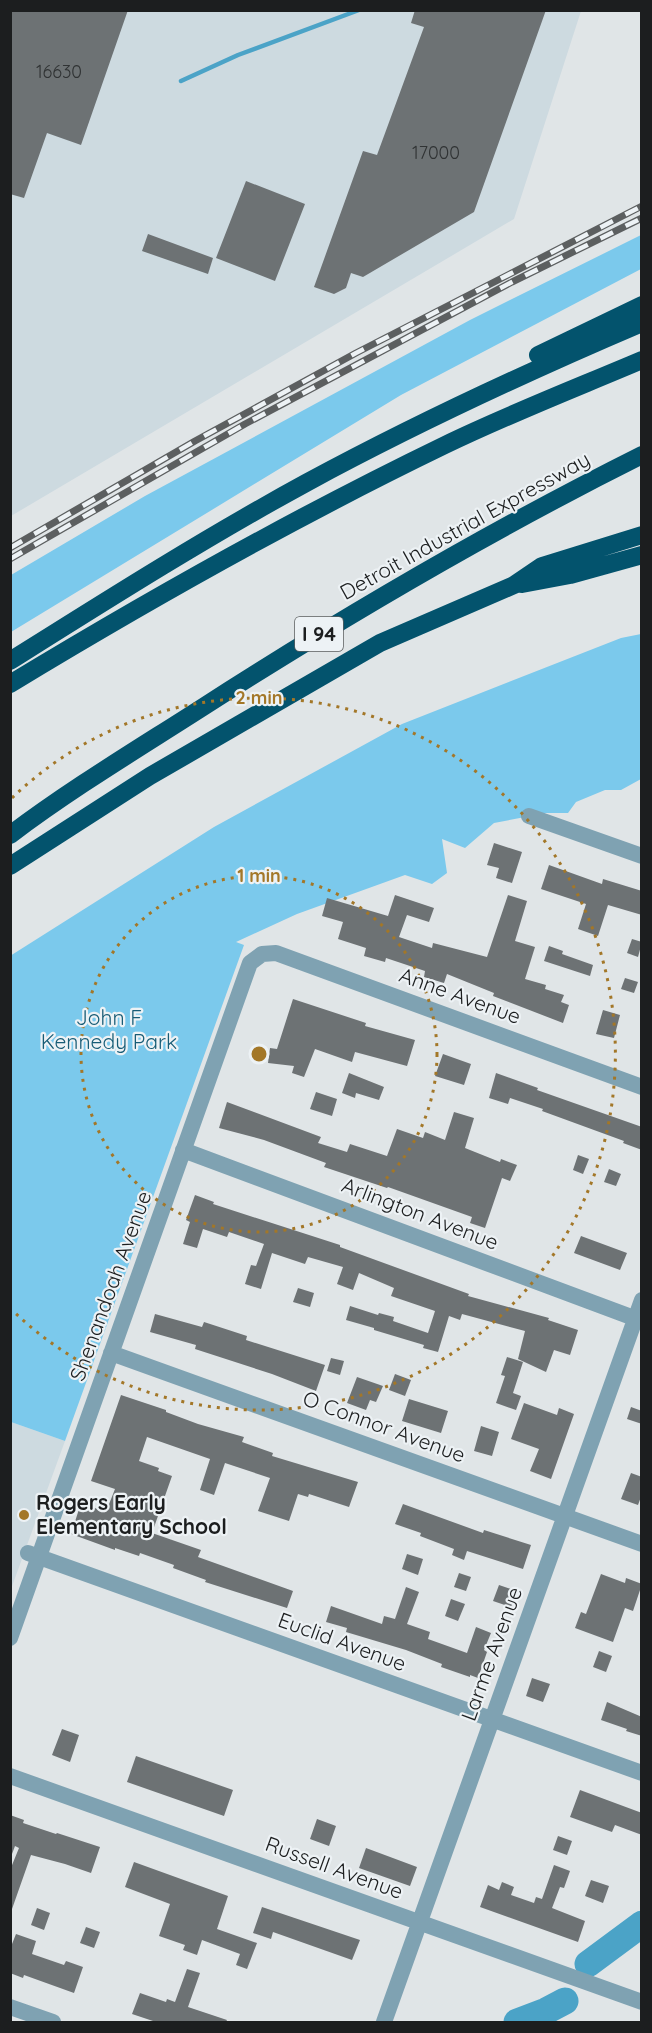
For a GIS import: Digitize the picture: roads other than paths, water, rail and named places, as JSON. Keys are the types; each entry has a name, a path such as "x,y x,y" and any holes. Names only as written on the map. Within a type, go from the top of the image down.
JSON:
{"highway":[{"path":"427,420 482,383 642,305"},
{"path":"10,661 166,564 305,484 427,420 511,380 642,323"},
{"path":"10,684 119,618 307,514 447,444 642,360"},
{"name":"Detroit Industrial Expressway","path":"10,835 121,759 291,651 524,517 642,455"},
{"path":"10,866 150,776 380,643 514,585 542,566 642,535"},
{"path":"514,585 570,575 642,555"}],"street":[{"path":"529,816 642,856"},
{"name":"Anne Avenue","path":"262,954 276,953 642,1087"},
{"name":"Shenandoah Avenue","path":"10,1638 34,1555 111,1353 250,963 262,954"},
{"name":"Arlington Avenue","path":"183,1150 638,1320"},
{"name":"Larme Avenue","path":"384,2022 565,1516 638,1320 642,1300"},
{"name":"O Connor Avenue","path":"111,1353 642,1544"},
{"name":"Euclid Avenue","path":"34,1555 642,1773"},
{"name":"Russell Avenue","path":"10,1776 642,2002"},
{"path":"10,2007 54,2022"}],"waterway":[{"path":"181,81 238,55 359,10"},
{"path":"588,1964 642,1924"},
{"path":"517,2022 565,2001"}],"railway":[{"path":"10,548 195,441 356,353 642,206"},
{"path":"10,559 245,424 512,282 642,218"}],"place":[{"name":"Rogers Early Elementary School","path":"24,1515"}],"park label":[{"name":"John F Kennedy Park","path":"109,1030"}]}
